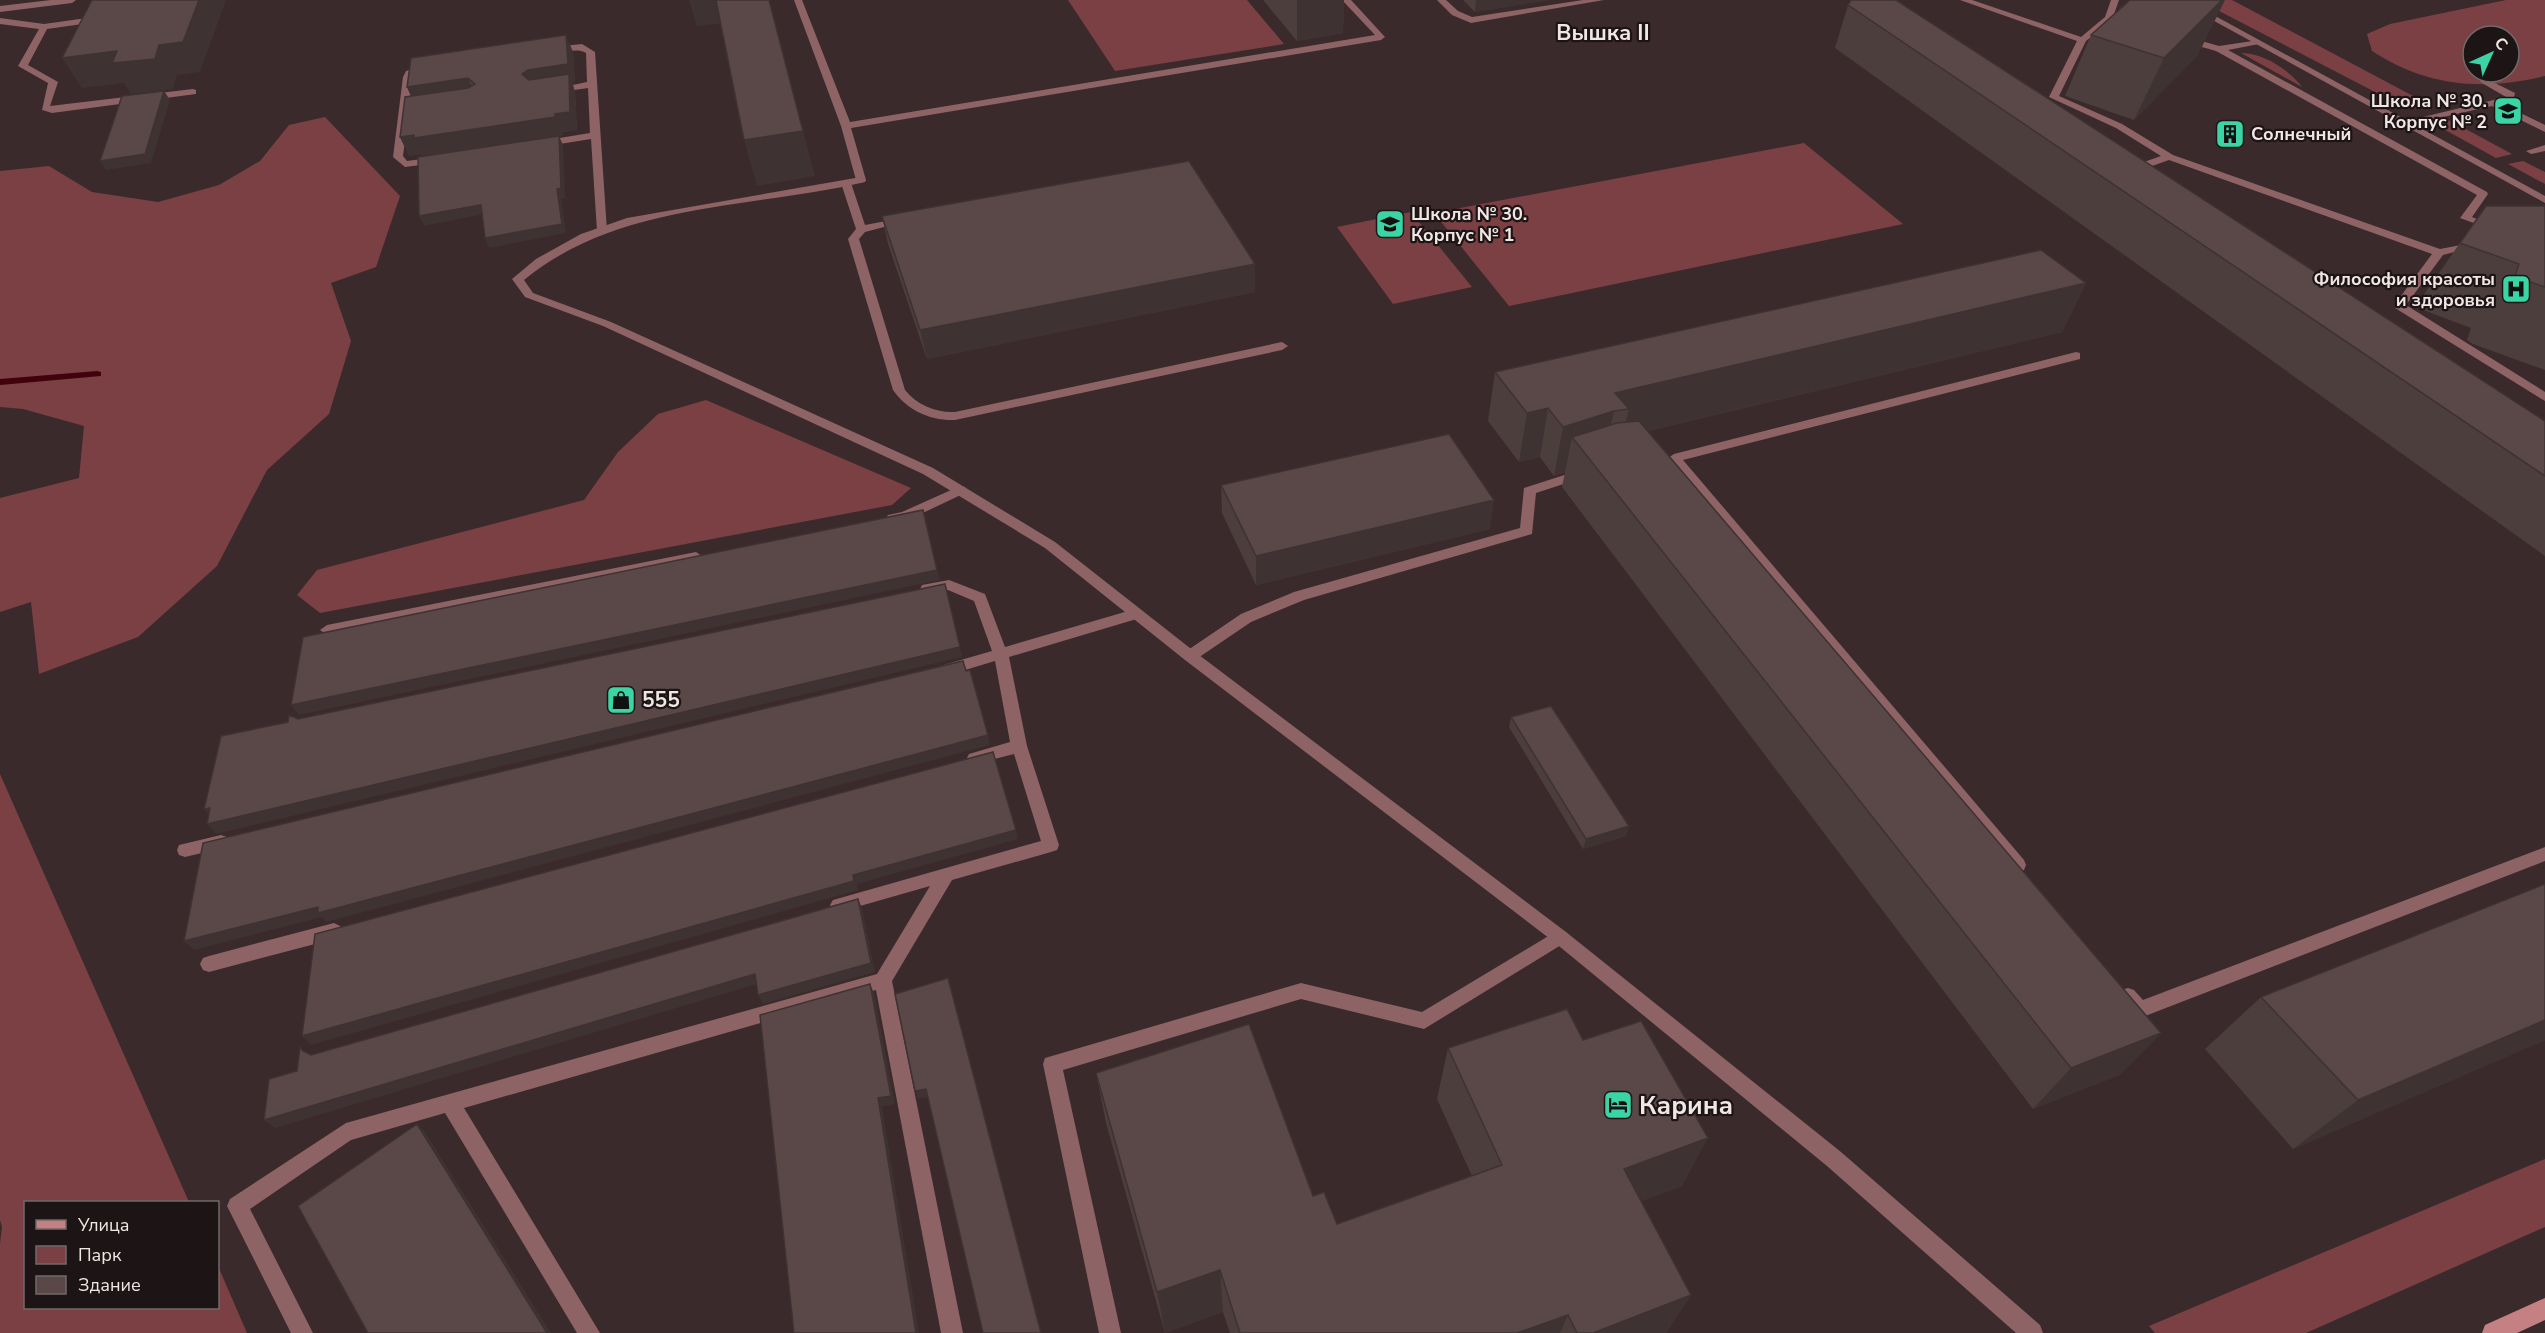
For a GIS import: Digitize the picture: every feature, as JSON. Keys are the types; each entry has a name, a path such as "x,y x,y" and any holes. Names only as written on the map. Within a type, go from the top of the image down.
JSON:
{"main road":[{"path":"2499,1332 2545,1309"}],"street":[{"path":"0,9 72,0"},
{"path":"798,0 846,126 861,229"},
{"path":"846,126 1381,37 1346,0"},
{"path":"1441,0 1455,14 1470,20 1600,0"},
{"path":"1964,0 2082,40"},
{"path":"2115,0 2109,18 2082,40 2054,97 2119,126 2169,157 2439,253 2494,237 2465,218 2482,194 2219,49 2175,36"},
{"path":"2180,0 2545,200"},
{"path":"0,21 44,27 113,18"},
{"path":"2109,18 2120,21"},
{"path":"44,27 23,66 53,82 45,108 62,110 193,92"},
{"path":"2219,49 2256,42"},
{"path":"539,52 587,48 590,52 602,231"},
{"path":"435,67 409,73 408,111 398,157 400,161 414,163 448,158"},
{"path":"548,91 593,84"},
{"path":"2403,123 2510,99 2512,95 2491,84"},
{"path":"2493,103 2545,129"},
{"path":"528,146 596,135"},
{"path":"2531,151 2545,148"},
{"path":"2137,178 2122,168 2169,157"},
{"path":"854,182 631,220 585,236 540,261 518,279 529,295 607,324 928,471 1050,545 1135,614 1560,937 1834,1159 2032,1333"},
{"path":"919,218 861,229 853,239 898,390 911,402 940,416 955,416 1282,346"},
{"path":"2439,253 2399,306 2545,397"},
{"path":"2025,873 1668,459 2076,356"},
{"path":"1190,656 1246,618 1299,596 1527,531 1529,491 1594,470"},
{"path":"882,520 905,516 960,490"},
{"path":"327,630 709,555"},
{"path":"822,910 1051,845 1019,746 1001,655 980,598 949,585 914,592"},
{"path":"931,674 1135,614"},
{"path":"961,762 1019,746"},
{"path":"185,850 232,839"},
{"path":"2117,983 2140,1010 2545,854"},
{"path":"947,874 883,980 952,1333"},
{"path":"210,964 348,927"},
{"path":"1110,1333 1052,1064 1301,992 1424,1021 1560,937"},
{"path":"302,1333 237,1206 346,1132 883,980"},
{"path":"450,1103 589,1333"}],"green space":[{"path":"1068,0 1247,0 1284,44 1115,71"},
{"path":"2198,0 2232,0 2432,106 2418,109 2402,106"},
{"path":"2506,0 2545,0 2545,76 2521,81 2521,24 2461,24 2461,83 2435,79 2393,63 2372,51 2367,34 2390,24"},
{"path":"2241,53 2267,59 2290,75 2302,87"},
{"path":"325,117 400,196 376,267 331,283 351,341 329,414 267,470 217,566 138,637 39,674 31,602 0,612 0,498 79,478 84,426 23,409 0,407 0,171 49,166 92,192 158,202 219,185 260,161 289,125"},
{"path":"2449,120 2512,154 2496,158 2438,126"},
{"path":"1804,143 1903,224 1509,306 1434,213"},
{"path":"2523,161 2545,172 2545,184 2508,164"},
{"path":"1411,212 1472,287 1393,304 1337,227"},
{"path":"706,400 911,488 892,505 320,613 297,595 317,570 584,500 618,452 658,414"},
{"path":"0,774 189,1201 24,1201 24,1309 219,1309 219,1268 247,1333 0,1333 2,1227 0,1220"},
{"path":"2545,1159 2545,1227 2306,1333 2155,1333 2149,1326"}],"building":[{"path":"92,0 199,0 183,42 159,45 155,59 112,63 117,51 62,58"},
{"path":"716,0 769,0 803,131 744,140"},
{"path":"1851,0 1896,0 2545,421 2545,476 1848,5"},
{"path":"2130,0 2222,0 2164,58 2091,35"},
{"path":"566,35 568,64 528,70 522,74 529,80 569,74 570,112 555,114 555,117 414,138 414,135 400,137 405,97 468,88 475,84 468,78 407,87 411,58"},
{"path":"164,91 145,154 100,161 122,96"},
{"path":"559,136 561,188 557,189 562,224 485,238 481,205 419,216 418,157"},
{"path":"1189,161 1255,264 920,330 882,216"},
{"path":"2486,206 2545,206 2545,287 2515,276 2519,264 2460,243"},
{"path":"2041,250 2086,283 1615,393 1629,409 1614,411 1563,427 1548,408 1527,413 1495,372"},
{"path":"1639,421 2161,1033 2071,1068 1572,437 1617,423"},
{"path":"1449,434 1494,500 1256,556 1221,485"},
{"path":"923,510 937,570 291,705 303,637"},
{"path":"945,584 960,647 207,824 210,808 204,809 221,736 288,722 289,715 298,719"},
{"path":"963,661 966,671 970,670 988,735 318,913 318,907 184,941 203,843"},
{"path":"1551,706 1629,826 1586,839 1511,717"},
{"path":"993,752 1016,830 853,875 854,881 302,1036 315,934"},
{"path":"2545,884 2545,1020 2358,1100 2261,997"},
{"path":"858,899 871,963 758,995 755,974 264,1120 269,1079 297,1071 300,1047 311,1055"},
{"path":"948,978 1041,1333 983,1333 926,1089 915,1091 895,994"},
{"path":"870,984 891,1096 878,1098 916,1333 794,1333 760,1015"},
{"path":"1567,1009 1583,1040 1641,1021 1708,1138 1624,1169 1691,1295 1593,1333 1577,1333 1568,1315 1517,1333 1240,1333 1220,1270 1157,1292 1096,1073 1249,1024 1313,1196 1324,1192 1337,1224 1502,1165 1448,1048"},
{"path":"417,1124 547,1333 368,1333 298,1206"}],"waterway":[{"path":"0,382 97,374"}],"place":[{"name":"Школа № 30. Корпус № 2","path":"2508,111"},
{"name":"Солнечный","path":"2230,134"},
{"name":"Школа № 30. Корпус № 1","path":"1390,224"},
{"name":"Философия красоты и здоровья","path":"2516,289"},
{"name":"555","path":"621,700"},
{"name":"Карина","path":"1618,1105"}],"district":[{"name":"Вышка II","path":"1603,33"}]}
